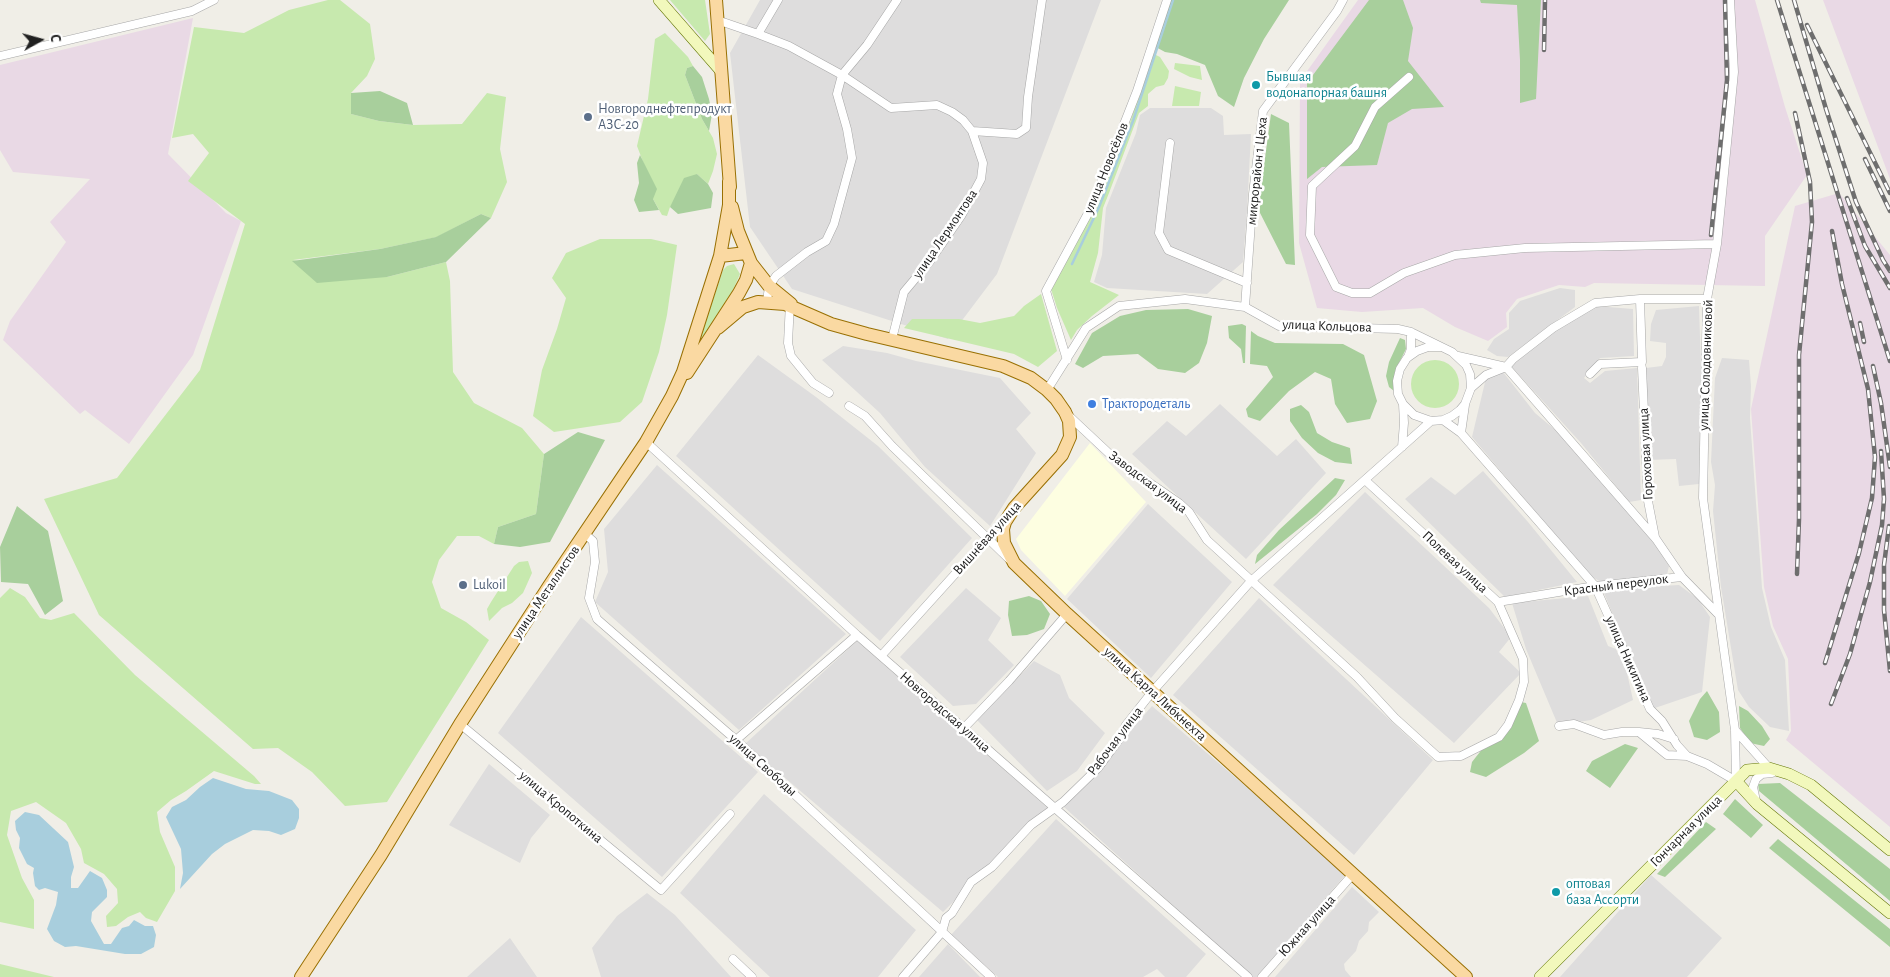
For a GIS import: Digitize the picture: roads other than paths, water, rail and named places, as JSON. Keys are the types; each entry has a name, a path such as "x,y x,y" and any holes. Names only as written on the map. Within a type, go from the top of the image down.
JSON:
{"main road":[{"path":"716,0 726,151 733,214 748,258 769,286 790,305"},
{"name":"улица Металлистов","path":"301,977 381,855 460,724 549,586 646,442 672,396 682,372 720,256 729,205 729,181"},
{"path":"720,256 748,258"},
{"path":"672,396 739,293 746,280 748,258"},
{"path":"718,328 744,307 758,302 790,305"},
{"name":"Заводская улица","path":"790,305 831,324 1003,366 1032,378 1056,399 1065,412"},
{"name":"Вишнёвая улица","path":"1008,516 1067,447 1070,430 1065,412"},
{"path":"1008,516 1004,522 1003,536 1006,550 1014,563"},
{"name":"улица Карла Либкнехта","path":"1014,563 1152,692 1466,977"}],"street":[{"path":"0,56 192,11 214,0"},
{"path":"659,0 720,70"},
{"path":"758,34 778,0"},
{"path":"768,302 769,286 776,276 807,252 826,241 834,224 852,158 847,128 837,94 842,75 867,45 897,0"},
{"path":"717,20 789,46 842,75 891,108 937,105 963,120 972,131 1017,134 1026,128 1028,97 1042,0"},
{"name":"улица Новосёлов","path":"1067,360 1046,291 1092,206 1137,91 1167,0"},
{"name":"микрорайон 1 Цеха","path":"1245,307 1253,194 1263,111 1337,11 1343,0"},
{"name":"улица Солодовниковой","path":"1730,0 1734,72 1717,244 1707,299 1703,498 1735,730 1736,781"},
{"path":"1410,77 1375,107 1355,146 1312,186 1310,235 1336,286 1352,293 1370,293 1404,273 1455,255 1525,248 1717,244"},
{"name":"улица Лермонтова","path":"892,339 904,292 930,261 961,216 981,179 982,163 972,131"},
{"path":"1170,143 1159,233 1168,250 1247,284"},
{"path":"1471,388 1486,375 1506,367 1513,359 1553,328 1595,303 1640,299 1707,299"},
{"name":"Гороховая улица","path":"1640,299 1648,501 1656,539"},
{"name":"улица Кольцова","path":"1047,390 1086,328 1120,306 1185,300 1245,307 1279,326 1398,329 1411,332 1440,347"},
{"path":"790,305 788,343 791,356 813,383 829,393"},
{"path":"1411,332 1411,349 1400,369 1397,381 1398,394 1403,404 1414,415 1431,421 1442,420 1452,416 1465,404"},
{"path":"1407,358 1417,351 1428,347 1440,347 1458,356 1506,367 1656,539 1682,577"},
{"path":"1458,356 1466,365 1470,374 1471,388 1465,404 1460,433"},
{"path":"1590,374 1600,364 1642,365"},
{"path":"1402,447 1403,404"},
{"name":"улица Карла Либкнехта","path":"849,406 865,416 892,446 1014,563"},
{"name":"Заводская улица","path":"1065,412 1115,459 1189,512 1207,540 1358,676 1395,718 1438,757 1461,756 1499,737 1508,725 1524,682 1523,659"},
{"name":"улица Никитина","path":"1442,420 1460,433 1595,586 1650,709 1687,756"},
{"name":"Рабочая улица","path":"903,977 942,932 946,918 952,913 971,882 992,867 1031,825 1054,808 1098,768 1120,738 1126,725 1152,692 1251,581 1431,421"},
{"name":"Новгородская улица","path":"646,442 857,635 1248,977"},
{"name":"Полевая улица","path":"1366,480 1498,602 1523,659"},
{"name":"Вишнёвая улица","path":"881,656 1008,516"},
{"name":"улица Свободы","path":"585,534 593,541 595,562 589,598 597,619 736,740 992,977"},
{"name":"Красный переулок","path":"1498,602 1595,586 1682,577 1719,615"},
{"path":"964,728 1009,681 1067,614"},
{"path":"736,740 857,635"},
{"name":"улица Кропоткина","path":"460,724 661,890 730,814"},
{"path":"1559,726 1574,724 1604,736 1622,732 1639,732 1658,734 1674,739"},
{"path":"1735,730 1769,768 1789,774 1811,785 1890,850"},
{"path":"1639,732 1667,755 1687,756 1708,764 1736,781 1757,804 1890,913"},
{"name":"Гончарная улица","path":"1540,977 1747,770 1769,768"},
{"path":"1757,804 1753,796 1753,787 1756,779 1762,774 1789,774"},
{"name":"Южная улица","path":"1262,977 1353,874"},
{"path":"733,959 752,977"}],"water":[{"path":"213,778 246,789 269,791 292,800 299,809 299,818 295,829 281,835 269,831 253,830 225,844 212,854 180,889 183,873 181,849 166,817 172,807 186,800"},
{"path":"25,812 39,815 68,842 74,867 71,877 71,888 78,888 90,871 102,878 107,890 107,897 92,912 91,921 104,944 111,944 122,928 129,926 134,920 145,926 153,926 156,935 154,947 141,954 125,954 76,946 65,947 54,941 47,929 56,905 58,892 45,888 39,890 35,886 34,868 27,864 19,848 20,838 16,830 15,821"}],"waterway":[{"path":"1072,264 1099,207 1133,121 1173,0"}],"railway":[{"path":"1544,50 1545,0"},
{"path":"1711,235 1727,80 1725,0"},
{"path":"1777,0 1890,361"},
{"path":"1794,0 1856,202 1890,271"},
{"path":"1807,25 1890,193"},
{"path":"1795,113 1810,182 1812,222 1799,355 1797,574"},
{"path":"1865,159 1890,211"},
{"path":"1847,198 1865,246 1890,288"},
{"path":"1825,663 1859,553 1872,498 1875,457 1868,389 1842,284 1832,231"},
{"path":"1860,323 1864,342"},
{"path":"1873,366 1881,403 1890,467"},
{"path":"1831,704 1850,654 1870,582 1882,525 1884,499 1881,451"},
{"path":"1889,526 1884,565 1884,610 1890,671"}],"place":[{"name":"Бывшая водонапорная башня","path":"1256,85"},
{"name":"Новгороднефтепродукт АЗС-20","path":"588,117"},
{"name":"Трактородеталь","path":"1092,404"},
{"name":"Lukoil","path":"463,585"},
{"name":"оптовая база Ассорти","path":"1556,892"}]}
